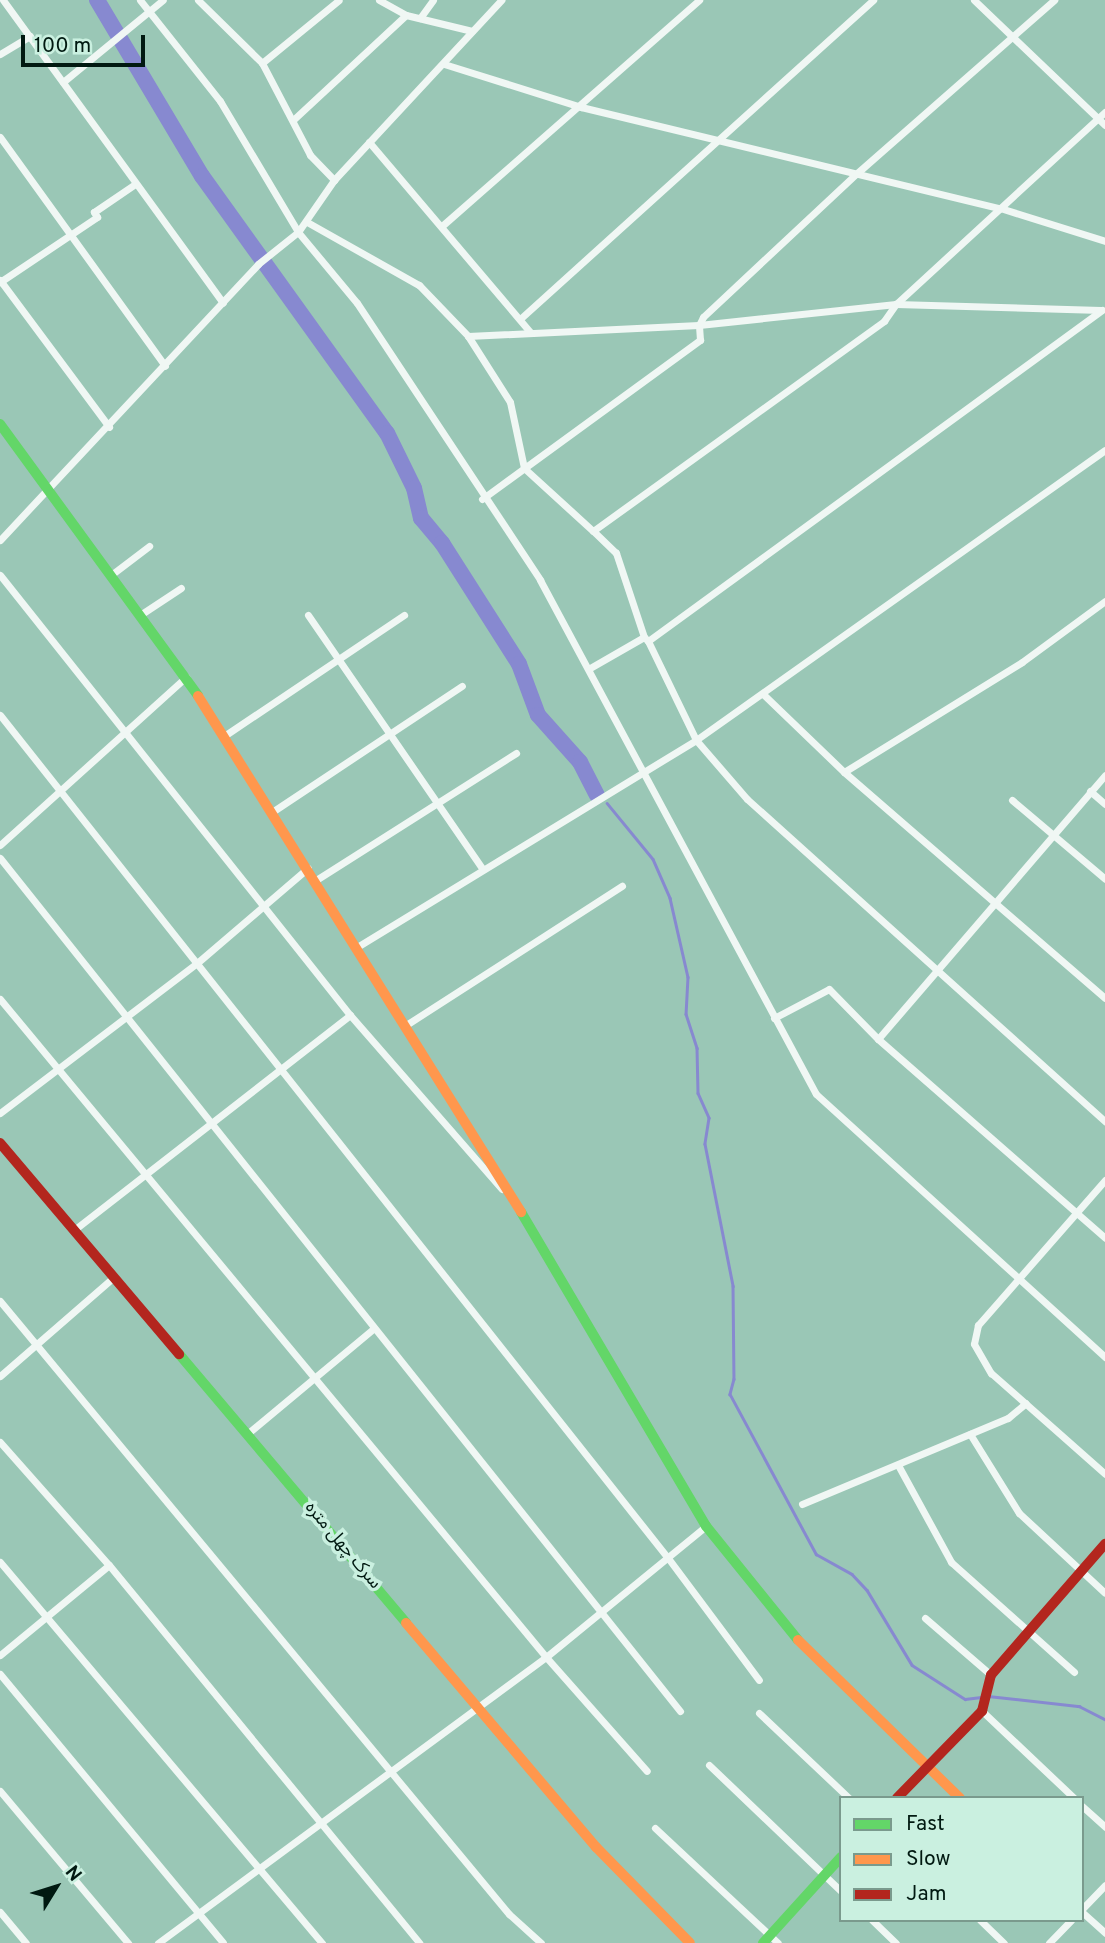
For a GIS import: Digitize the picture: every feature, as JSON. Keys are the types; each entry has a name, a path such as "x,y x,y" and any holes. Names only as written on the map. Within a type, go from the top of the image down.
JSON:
{"street":[{"path":"3,0 223,303"},
{"path":"140,0 220,101 298,232 357,303 482,499 540,580 645,769 816,1094 1105,1357"},
{"path":"63,82 151,14 163,0"},
{"path":"198,0 262,63 310,155 334,180"},
{"path":"262,63 339,0"},
{"path":"379,0 406,15 472,31"},
{"path":"420,18 433,0"},
{"path":"0,540 109,427 258,264 298,232 334,180 444,64 499,0"},
{"path":"443,225 581,107 699,0"},
{"path":"520,319 873,0"},
{"path":"974,0 1105,125"},
{"path":"482,499 700,340 699,325 856,174 1054,0"},
{"path":"293,120 406,15"},
{"path":"0,54 30,36"},
{"path":"444,64 581,107 720,138 1000,208 1105,242"},
{"path":"593,531 884,321 896,303 1105,112"},
{"path":"0,138 165,366"},
{"path":"369,142 443,225 530,332"},
{"path":"109,427 0,281 97,218 94,212 135,184"},
{"path":"307,222 419,285 468,336 510,402 524,468 616,553 646,639 696,740 747,799 1105,1121"},
{"path":"468,336 699,325 896,303 1103,309"},
{"path":"590,668 646,639 1103,309"},
{"path":"0,424 186,677 224,736 519,1208 706,1525 816,1662 958,1796"},
{"path":"357,947 482,868 593,806 645,769 696,740 764,695 1105,450"},
{"path":"111,575 149,546"},
{"path":"0,575 350,1015 519,1208"},
{"path":"140,615 181,588"},
{"path":"844,772 1022,662 1105,601"},
{"path":"308,615 482,868"},
{"path":"224,736 404,615"},
{"path":"0,845 186,677"},
{"path":"272,812 462,685"},
{"path":"764,695 844,772 1105,998"},
{"path":"0,715 668,1558 758,1680"},
{"path":"316,880 516,753"},
{"path":"878,1039 1105,775"},
{"path":"1090,790 1105,804"},
{"path":"1012,800 1105,879"},
{"path":"0,858 680,1711"},
{"path":"0,1113 197,963 308,868"},
{"path":"406,1026 622,886"},
{"path":"774,1018 828,989 878,1039 1105,1238"},
{"path":"0,999 142,1175 546,1657 647,1771"},
{"path":"74,1230 350,1015"},
{"name":"سرک چهل متره","path":"0,1143 596,1847 690,1943"},
{"path":"1105,1180 978,1325 974,1345 991,1373 1105,1474"},
{"path":"0,1376 114,1277"},
{"path":"0,1301 391,1774 509,1914 541,1943"},
{"path":"247,1434 374,1328"},
{"path":"802,1504 1008,1418 1026,1403"},
{"path":"970,1434 1019,1513 1105,1593"},
{"path":"0,1442 109,1565 419,1943"},
{"path":"898,1465 951,1562 1074,1672"},
{"path":"158,1943 259,1866 391,1774 546,1657 603,1613 706,1525"},
{"path":"899,1796 983,1701 991,1675 1105,1544"},
{"path":"0,1562 259,1866 321,1943"},
{"path":"0,1655 109,1565"},
{"path":"925,1618 991,1675"},
{"path":"0,1674 223,1943"},
{"path":"983,1701 1072,1796"},
{"path":"759,1713 847,1796"},
{"path":"709,1765 839,1889"},
{"path":"0,1791 128,1943"},
{"path":"1084,1808 1105,1827"},
{"path":"655,1828 770,1941 839,1859"},
{"path":"1084,1909 1105,1885"},
{"path":"0,1912 26,1943"},
{"path":"1084,1913 1105,1933"},
{"path":"874,1922 896,1943"},
{"path":"982,1922 1004,1943"},
{"path":"1049,1943 1069,1922"}],"waterway":[{"path":"97,0 202,176 387,433 414,488 421,518 442,543 519,664 538,715 580,762 597,795"},
{"path":"607,803 653,859 670,898 688,977 686,1014 697,1048 698,1093 709,1118 705,1144 733,1286 734,1379 730,1394 816,1554 852,1574 867,1590 912,1665 965,1699 981,1697"},
{"path":"988,1696 1079,1706 1105,1719"}],"traffic: fast":[{"path":"0,424 198,696"},
{"path":"521,1212 706,1526 798,1640"},
{"path":"179,1354 406,1623"},
{"path":"763,1943 839,1859"}],"traffic: slow":[{"path":"198,696 521,1212"},
{"path":"406,1623 596,1847 690,1943"},
{"path":"798,1640 958,1796"}],"traffic: jam":[{"path":"0,1143 179,1354"},
{"path":"899,1796 982,1711 991,1675 1105,1544"}]}
